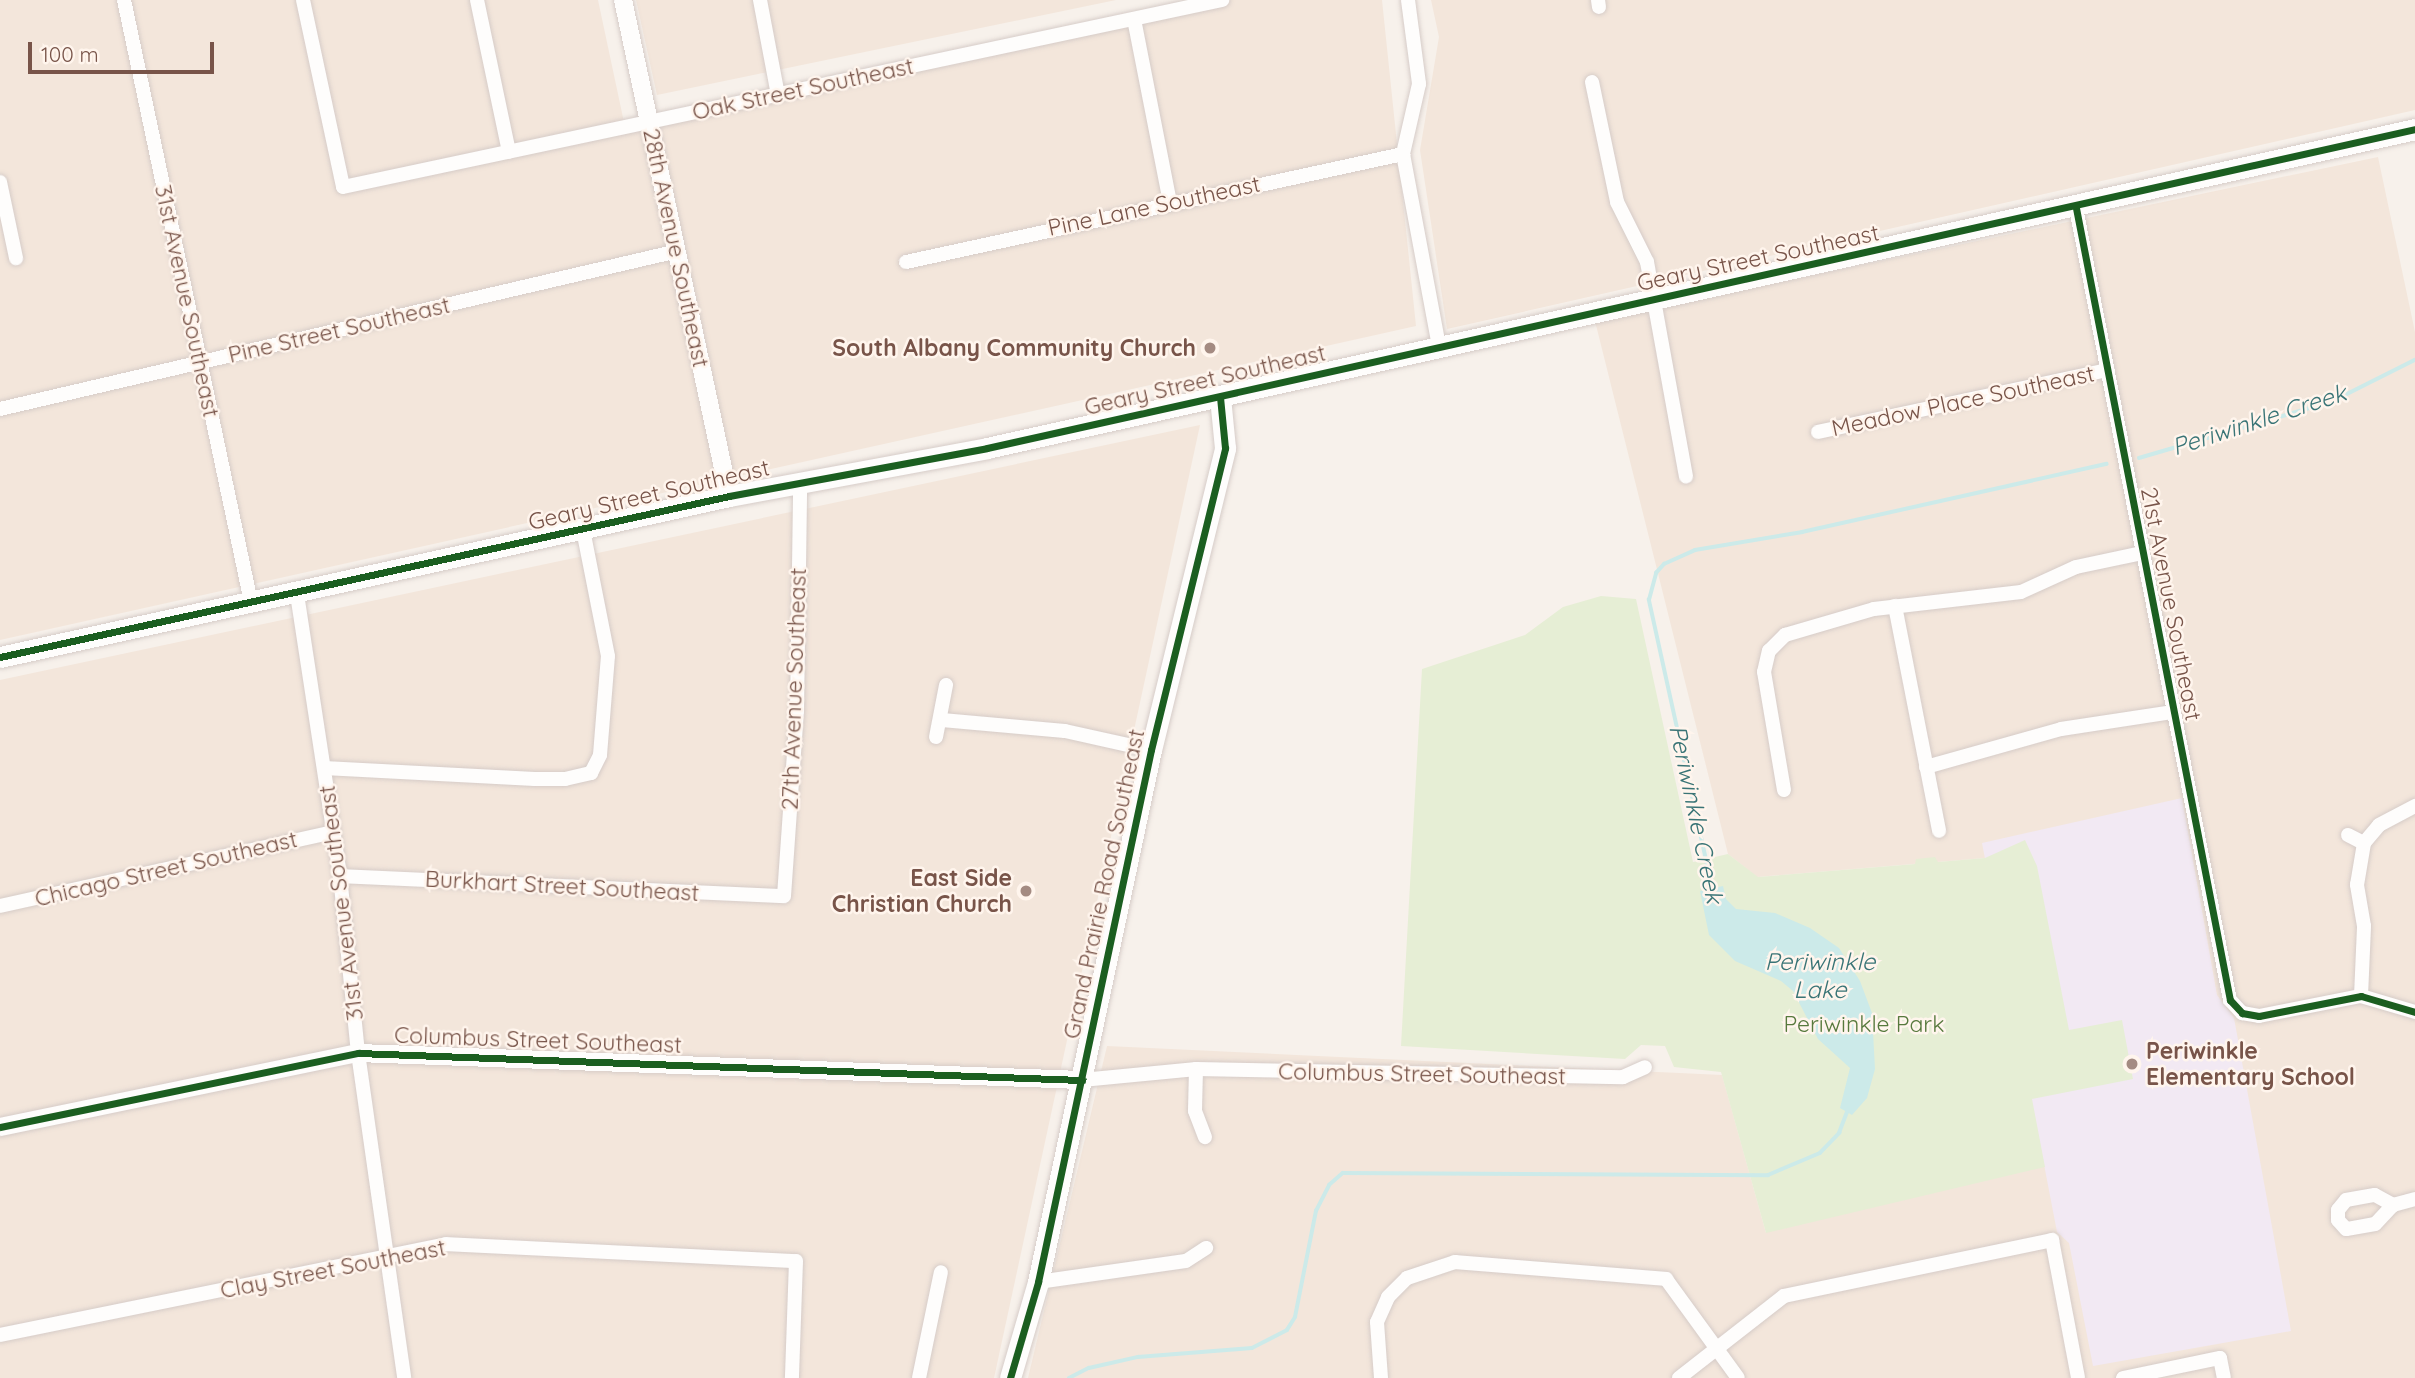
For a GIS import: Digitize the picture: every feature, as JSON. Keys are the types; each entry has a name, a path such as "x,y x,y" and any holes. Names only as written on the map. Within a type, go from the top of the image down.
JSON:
{"main road":[{"name":"Geary Street Southeast","path":"0,657 297,594 729,495 987,448 2076,208 2415,129"},
{"name":"Grand Prairie Road Southeast","path":"1010,1378 1038,1282 1151,750 1225,448 1220,397"}],"street":[{"name":"31st Avenue Southeast","path":"124,0 251,602"},
{"name":"Oak Street Southeast","path":"303,0 343,187 1222,0"},
{"path":"477,0 509,152"},
{"name":"28th Avenue Southeast","path":"623,0 729,495"},
{"path":"760,0 778,94"},
{"path":"1408,0 1419,84 1404,154 1439,347"},
{"path":"1134,19 1170,202"},
{"path":"1592,82 1617,202 1647,262 1686,476"},
{"name":"Pine Lane Southeast","path":"906,262 1170,202 1404,154"},
{"path":"0,182 16,258"},
{"name":"21st Avenue Southeast","path":"2076,208 2218,948 2234,1006 2259,1016 2361,996"},
{"name":"Pine Street Southeast","path":"0,409 678,251"},
{"name":"Meadow Place Southeast","path":"1818,432 2107,370"},
{"name":"27th Avenue Southeast","path":"784,896 797,712 800,481"},
{"path":"324,768 555,779 591,773 600,755 608,656 583,530"},
{"path":"1784,790 1764,672 1769,651 1785,635 1806,625 1895,606 2021,592 2076,567 2141,553"},
{"name":"31st Avenue Southeast","path":"297,594 340,876 358,1053 389,1257 404,1378"},
{"path":"1895,606 1939,831"},
{"path":"936,737 942,720 946,685"},
{"path":"1926,767 2061,729 2172,712"},
{"path":"942,720 1065,731 1151,750"},
{"path":"2415,806 2379,825 2364,843 2357,885 2364,935 2361,996 2415,1012"},
{"name":"Chicago Street Southeast","path":"0,906 333,832"},
{"path":"2348,835 2364,843"},
{"name":"Burkhart Street Southeast","path":"340,876 784,896"},
{"name":"Columbus Street Southeast","path":"0,1127 358,1053 1082,1080 1196,1069 1623,1077 1645,1067"},
{"path":"1196,1069 1195,1111 1205,1137"},
{"path":"2393,1205 2415,1199"},
{"path":"1679,1378 1784,1296 2052,1240 2078,1378"},
{"name":"Clay Street Southeast","path":"0,1335 446,1244 796,1261 792,1378"},
{"path":"1038,1282 1186,1261 1206,1248"},
{"path":"1381,1378 1377,1322 1388,1297 1407,1278 1455,1262 1666,1279 1738,1378"},
{"path":"919,1378 941,1272"},
{"path":"2123,1378 2220,1358 2224,1378"}],"shaded area":[{"path":"0,0 598,0 625,127 1225,0 1382,0 1416,326 0,640"},
{"path":"636,0 1116,0 657,95"},
{"path":"1431,0 2415,0 2415,110 1447,329 1420,150 1439,37"},
{"path":"2378,157 2415,332 2415,1378 1028,1378 1107,1046 1722,1075 1766,1233 1985,858 1757,877 1728,854 1595,321"},
{"path":"1200,425 994,1378 0,1378 0,680"},
{"name":"Periwinkle Elementary School","path":"2182,798 2217,995 2234,1018 2291,1331 2093,1366 2069,1243 2057,1232 1982,843"}],"green space":[{"name":"Periwinkle Park","path":"1601,596 1636,599 1693,862 1728,854 1758,877 1915,864 1916,859 1935,857 1938,862 1985,858 2025,840 2037,866 2069,1030 2122,1020 2133,1079 2032,1099 2045,1167 1766,1233 1721,1072 1674,1067 1665,1046 1641,1045 1625,1059 1401,1046 1422,669 1525,635 1563,607"}],"water":[{"name":"Periwinkle Lake","path":"1723,886 1726,899 1736,909 1775,913 1810,928 1839,948 1860,981 1872,1013 1875,1069 1867,1098 1852,1115 1840,1108 1850,1068 1818,1039 1793,991 1781,981 1735,961 1709,935 1700,891"}],"waterway":[{"name":"Periwinkle Creek","path":"2139,458 2331,402 2415,360"},
{"name":"Periwinkle Creek","path":"1713,892 1649,600 1656,573 1664,564 1695,550 1802,532 2107,464"},
{"name":"Periwinkle Creek","path":"1069,1378 1089,1368 1138,1357 1252,1348 1287,1330 1295,1317 1316,1211 1329,1185 1343,1173 1768,1175 1820,1153 1839,1133 1848,1110"}],"cycle path":[{"path":"0,657 729,496 987,448 2415,129"},
{"path":"2076,208 2230,1000 2242,1013 2259,1016 2361,996 2415,1012"},
{"path":"1010,1378 1038,1282 1151,750 1225,448 1220,397"},
{"path":"0,1127 358,1053 1082,1080"}],"place":[{"name":"South Albany Community Church","path":"1210,348"},
{"name":"East Side Christian Church","path":"1026,891"},
{"name":"Periwinkle Elementary School","path":"2132,1064"}]}
